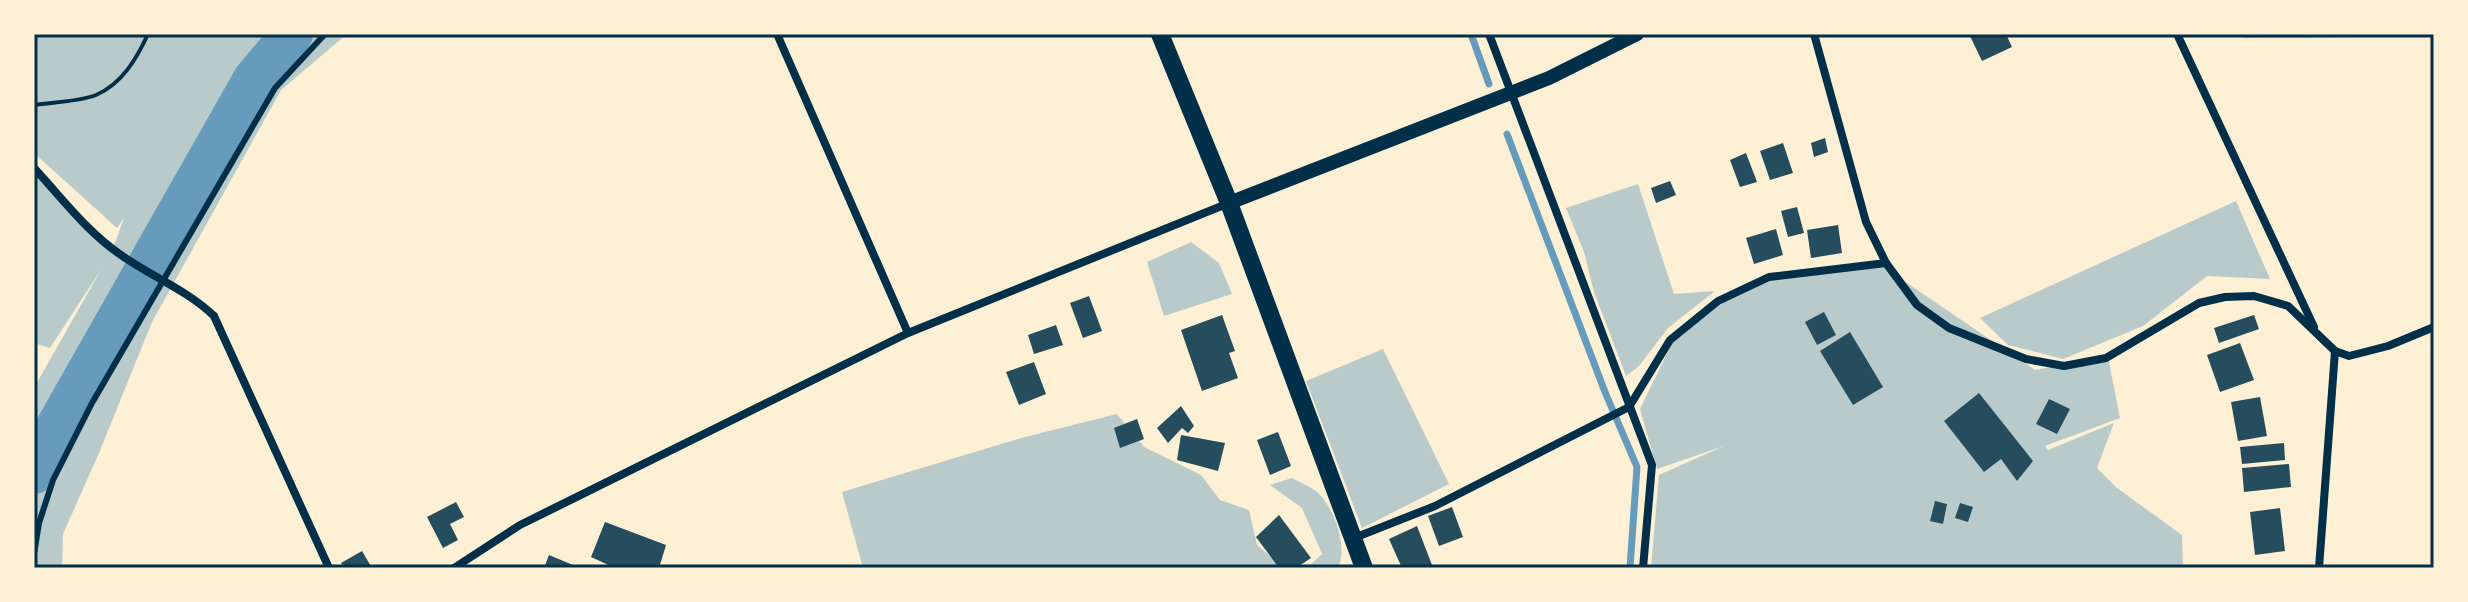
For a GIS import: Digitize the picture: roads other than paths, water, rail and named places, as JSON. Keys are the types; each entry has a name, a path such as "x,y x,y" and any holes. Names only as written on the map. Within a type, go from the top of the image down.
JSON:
{"main road":[{"path":"1160,34 1229,203 1364,568"}],"street":[{"path":"777,34 908,333"},
{"path":"1489,34 1626,408 1652,465 1643,568"},
{"path":"454,568 520,525 908,333 1510,94 1637,34"},
{"path":"1814,34 1866,222 1886,263 1917,305 1949,328 2026,359 2064,366 2106,358 2199,303 2225,297 2254,296 2288,306 2335,351 2349,356 2434,327"},
{"path":"2177,34 2317,333"},
{"path":"34,168 96,236 122,257 196,299 214,316 329,568"},
{"path":"1353,538 1435,506 1626,408 1670,340 1718,301 1769,277 1886,263"},
{"path":"2319,568 2335,351"}],"lane":[{"path":"34,554 39,523 53,480 161,279 275,88 325,34"}],"waterway":[{"path":"34,473 40,456 254,79 292,34"},
{"path":"1471,34 1489,84"},
{"path":"1507,134 1605,392 1637,467 1630,568"}]}
